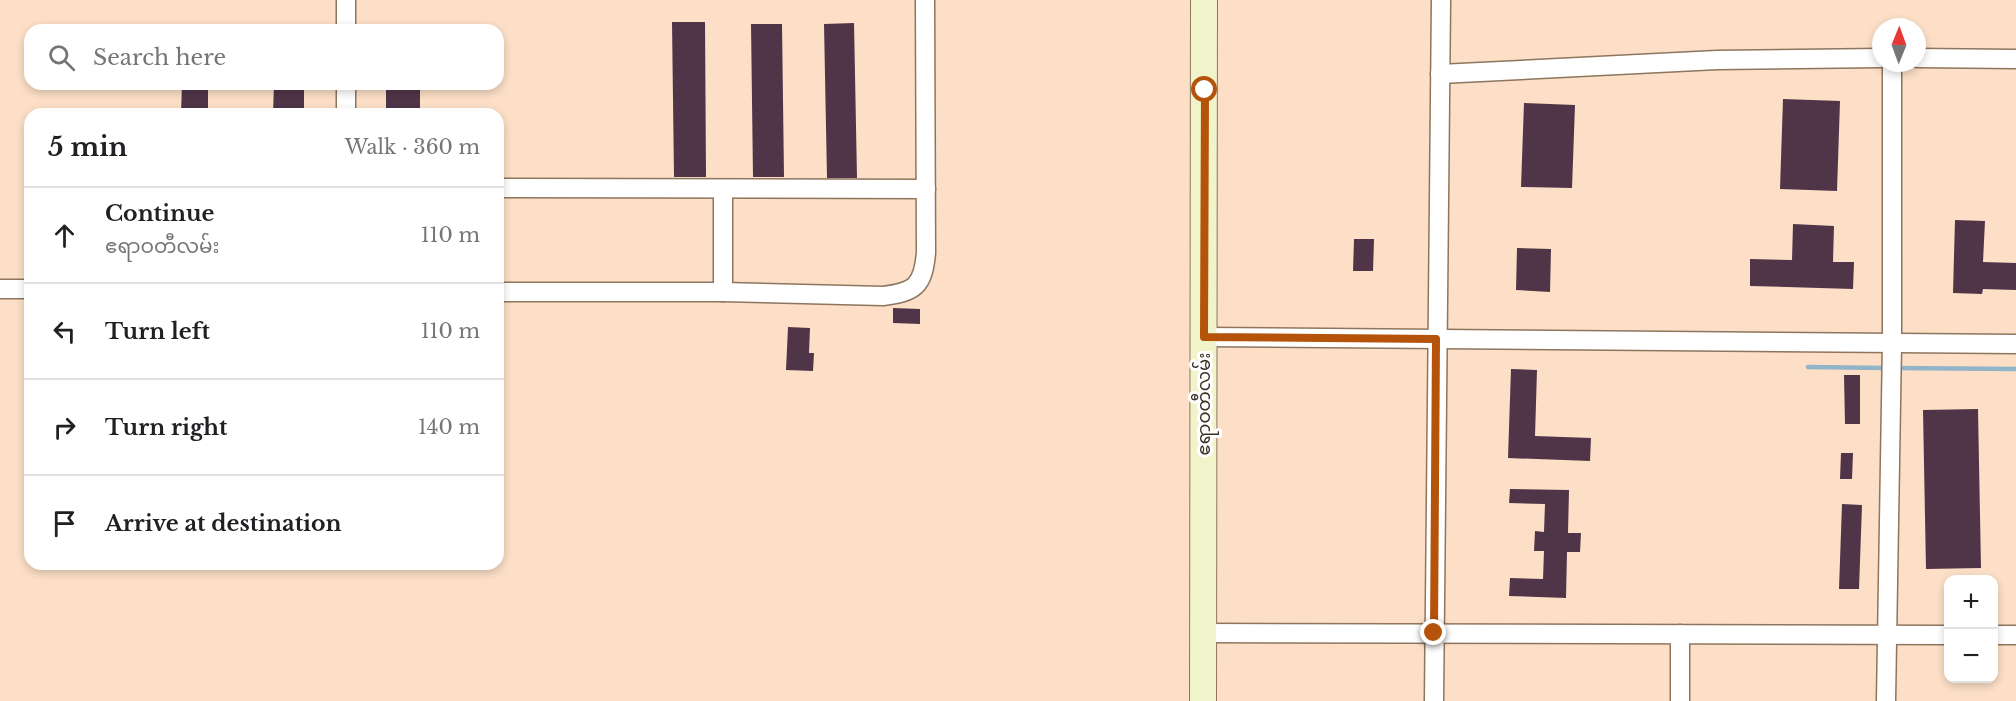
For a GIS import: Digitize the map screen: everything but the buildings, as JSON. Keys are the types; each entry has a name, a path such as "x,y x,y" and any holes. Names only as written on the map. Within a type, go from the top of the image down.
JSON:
{"street":[{"path":"346,0 346,24"},
{"path":"504,292 723,292 883,296 904,293 919,282 925,270 927,253 925,0"},
{"name":"ဧရာဝတီလမ်း","path":"1203,701 1204,0"},
{"path":"1434,701 1441,0"},
{"path":"1440,74 1717,60 1872,58"},
{"path":"1926,58 2016,59"},
{"path":"1886,701 1892,343 1892,72"},
{"path":"346,90 346,108"},
{"path":"504,188 926,189"},
{"path":"723,189 723,292"},
{"path":"0,289 24,289"},
{"path":"1204,337 2016,344"},
{"path":"1202,633 1944,634"},
{"path":"1680,634 1680,701"},
{"path":"1998,635 2016,635"}],"waterway":[{"path":"1808,367 1887,368"},
{"path":"1895,368 2016,369"}],"route":[{"path":"1205,90 1204,337 1436,339 1434,633"}]}
